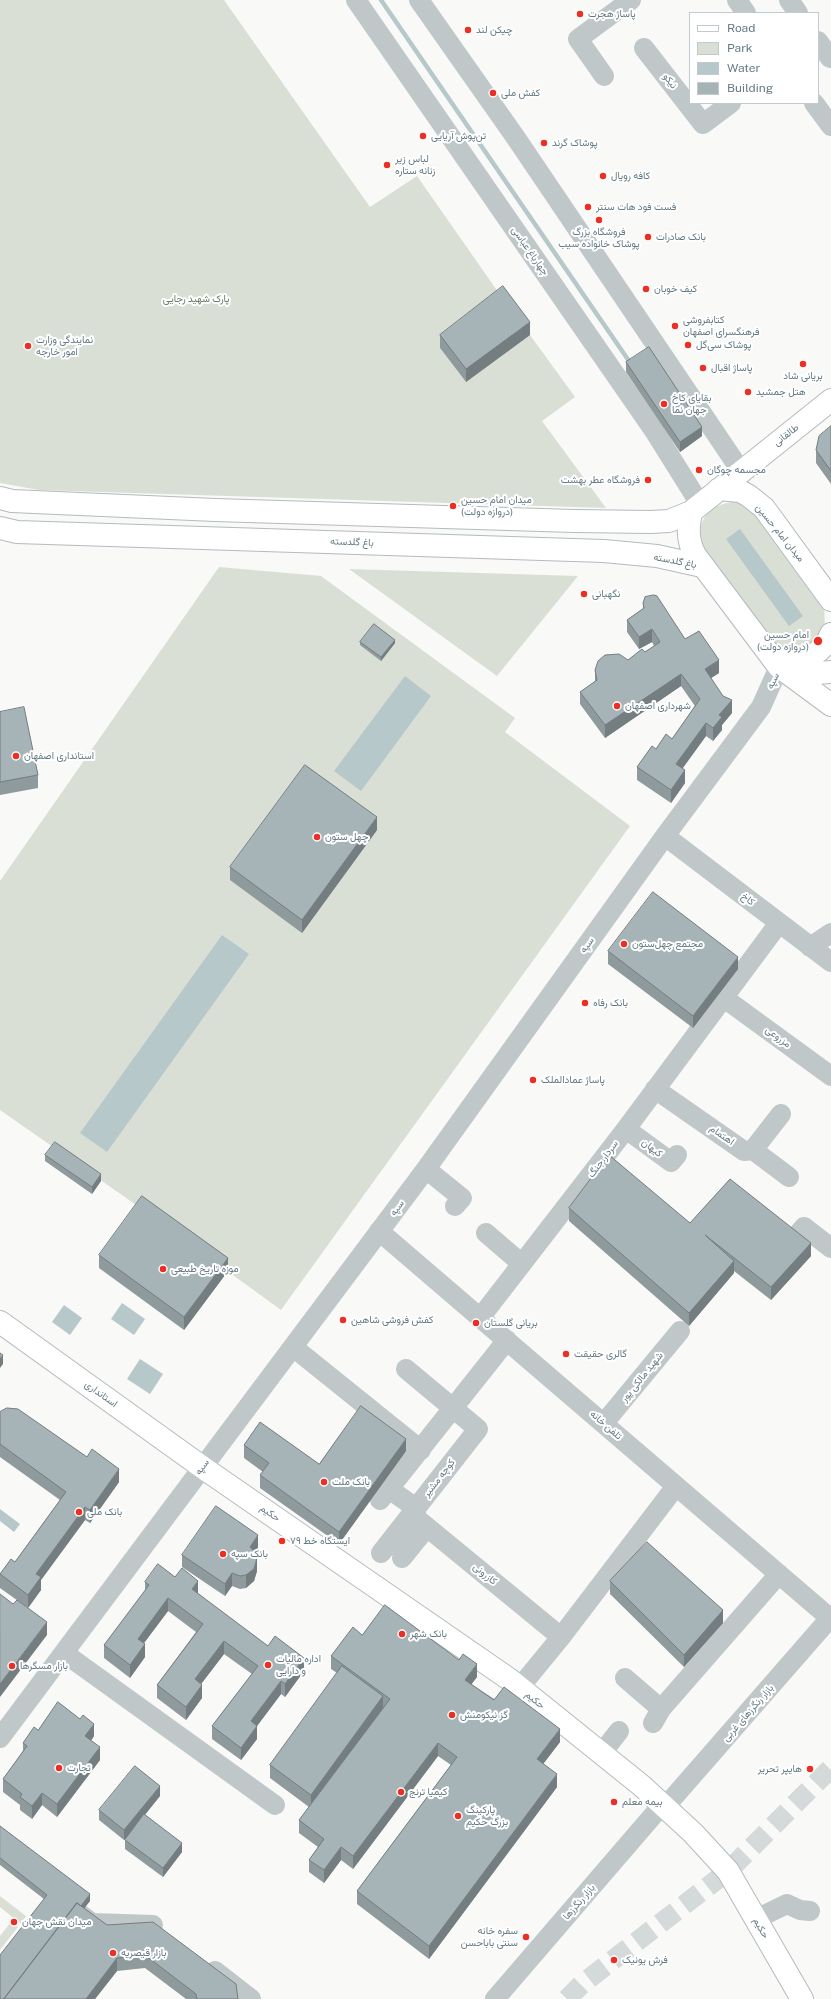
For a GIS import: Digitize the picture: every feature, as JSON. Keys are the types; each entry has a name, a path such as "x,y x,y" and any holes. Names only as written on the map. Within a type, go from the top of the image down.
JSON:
{"main road":[{"name":"طالقانی","path":"719,489 831,400"},
{"path":"741,471 764,508"},
{"path":"0,498 12,501 154,507 530,520 651,522 669,521 695,508 719,489"},
{"name":"میدان امام حسین","path":"719,489 740,492 749,496 764,508 830,601"},
{"path":"153,536 154,507"},
{"path":"695,508 688,538 690,546 702,566 779,667 831,705"},
{"path":"528,548 530,520"},
{"name":"باغ گلدسته","path":"0,528 17,532 604,551 657,556 702,566"},
{"path":"763,645 783,660 795,661 806,659 815,654 824,647 831,634"},
{"path":"779,667 802,674 831,672"},
{"name":"استانداری","path":"0,1322 202,1467"},
{"name":"حکیم","path":"202,1467 336,1558 520,1687 664,1806 693,1833 728,1871 802,1999"}],"street":[{"name":"چهارباغ عباسی","path":"356,0 653,429 695,508"},
{"path":"419,0 516,138 741,471"},
{"path":"604,76 578,39 631,0"},
{"path":"737,0 745,12"},
{"path":"789,0 797,12"},
{"path":"819,42 830,58"},
{"name":"نیکو","path":"644,48 703,124 730,104"},
{"path":"815,104 831,126"},
{"name":"سپه","path":"0,1738 426,1169 665,836 761,707 779,667"},
{"name":"کاخ","path":"665,836 831,962"},
{"name":"سردار جنگ","path":"480,1318 626,1129 780,923"},
{"path":"810,947 831,933"},
{"name":"مزروعی","path":"724,998 831,1076"},
{"name":"اهتمام","path":"655,1089 744,1151 753,1150 789,1177"},
{"path":"753,1150 781,1114"},
{"name":"کیهان","path":"626,1129 671,1162 677,1155"},
{"path":"426,1169 462,1198 455,1206"},
{"path":"792,1241 804,1228 831,1248"},
{"name":"تلفن خانه","path":"379,1231 831,1619"},
{"path":"486,1233 522,1264"},
{"name":"شهید مالکی پور","path":"604,1423 680,1331"},
{"path":"416,1508 385,1495 507,1340"},
{"path":"293,1347 421,1450"},
{"path":"406,1369 454,1408"},
{"name":"كوچه مشير","path":"381,1553 478,1429 454,1408"},
{"path":"520,1687 561,1637 676,1486"},
{"name":"کازرونی","path":"416,1508 416,1518 561,1637"},
{"path":"402,1558 427,1527"},
{"path":"625,1678 657,1716 779,1574"},
{"name":"بازار رنگرزهای غربی","path":"664,1806 831,1619"},
{"path":"64,1653 275,1805"},
{"path":"601,1754 619,1731"},
{"name":"بازار رنگرزها","path":"495,1999 664,1806"},
{"path":"67,1904 92,1923 156,1925 168,1934"},
{"path":"756,1919 787,1904 800,1910 810,1911"},
{"path":"204,1962 252,1999"}],"green space":[{"name":"پارک شهید رجایی","path":"0,0 224,0 370,207 417,176 503,299 440,348 466,382 530,335 575,397 542,421 606,508 39,490 0,483"},
{"path":"737,501 749,505 824,604 825,627 821,636 803,651 790,651 780,648 772,643 705,553 700,533 701,524 704,517 717,507 726,503"},
{"path":"219,567 321,576 515,718 505,732 630,826 281,1310 142,1209 0,1110 0,881"},
{"path":"349,569 578,576 497,676"},
{"path":"0,1896 26,1916 21,1924 0,1907"},
{"path":"11,1922 18,1927 0,1950 0,1936"}],"water":[{"path":"740,529 803,616 789,626 726,539"},
{"path":"405,676 431,696 361,791 334,771"},
{"path":"222,935 249,954 107,1152 80,1133"},
{"path":"122,1303 145,1319 134,1335 111,1319"},
{"path":"64,1305 82,1318 70,1335 52,1322"},
{"path":"140,1359 163,1374 150,1394 127,1379"},
{"path":"0,1509 20,1524 14,1532 0,1521"}],"building":[{"path":"503,286 530,322 466,369 440,335"},
{"name":"بقایای کاخ جهان نما","path":"649,347 702,427 680,442 626,362"},
{"path":"831,426 831,471 816,450 819,436"},
{"name":"شهرداری اصفهان","path":"654,595 657,596 685,639 699,631 719,660 705,669 723,696 732,700 719,715 722,717 713,728 706,723 676,764 685,770 671,790 637,767 652,746 656,749 666,734 672,739 700,699 681,674 605,725 580,692 597,680 595,670 598,661 605,655 619,654 628,660 642,649 645,652 660,642 652,629 639,637 627,620 644,608 643,603 645,597"},
{"path":"374,624 395,640 381,657 360,642"},
{"name":"استانداری اصفهان","path":"24,707 38,775 0,782 0,712"},
{"name":"چهل ستون","path":"305,765 377,817 302,920 230,867"},
{"path":"653,892 738,957 693,1016 608,951"},
{"path":"55,1142 101,1174 92,1187 45,1155"},
{"path":"609,1155 690,1223 730,1179 811,1243 771,1287 705,1235 734,1261 689,1313 569,1208"},
{"name":"موزه تاریخ طبیعی","path":"142,1196 228,1258 184,1317 99,1255"},
{"name":"بانک ملت","path":"361,1406 406,1439 339,1532 260,1475 269,1463 244,1445 260,1422 319,1464"},
{"name":"بانک ملی","path":"7,1408 18,1409 87,1457 92,1449 119,1469 90,1510 85,1507 36,1574 41,1577 28,1595 0,1574 11,1559 15,1562 66,1492 0,1444 0,1412"},
{"name":"بانک سپه","path":"216,1506 258,1535 250,1547 256,1553 257,1558 254,1569 246,1575 240,1576 232,1573 225,1584 182,1555"},
{"path":"647,1542 723,1610 684,1655 610,1581"},
{"name":"اداره مالیات و دارایی","path":"158,1564 175,1577 182,1568 198,1581 192,1589 268,1646 275,1636 304,1658 285,1684 281,1681 251,1721 257,1726 241,1748 212,1726 258,1666 224,1641 195,1679 202,1685 186,1707 157,1685 203,1624 168,1598 138,1639 145,1644 130,1665 104,1645 149,1585 145,1582"},
{"name":"بازار مسگرها","path":"0,1594 13,1604 17,1600 47,1622 0,1684"},
{"path":"385,1605 459,1660 463,1654 477,1664 465,1680 494,1700 504,1687 560,1729 537,1759 557,1774 429,1946 357,1891 457,1757 438,1743 353,1856 341,1847 324,1870 309,1860 324,1839 299,1820 390,1699 331,1656 353,1627 362,1635"},
{"path":"342,1666 383,1696 311,1795 270,1765"},
{"path":"58,1702 80,1719 83,1715 94,1724 85,1736 100,1747 57,1804 42,1793 32,1806 20,1797 22,1794 3,1779 27,1746 23,1743 34,1727 38,1730"},
{"path":"135,1766 160,1786 124,1830 99,1810"},
{"path":"144,1814 182,1843 163,1868 125,1840"},
{"path":"0,1826 90,1894 81,1906 77,1903 4,1999 0,1999 0,1955 47,1895 0,1858"},
{"name":"بازار قیصریه","path":"77,1903 107,1925 153,1922 236,1984 238,1999 197,1999 196,1994 145,1955 117,1958 86,1999 4,1999"}],"waterway":[{"path":"381,0 629,361"}],"tunnel":[{"path":"567,1999 582,1984 728,1871 831,1768"}],"place":[{"name":"پاساژ هجرت","path":"580,14"},
{"name":"چیکن لند","path":"468,30"},
{"name":"کفش ملی","path":"493,93"},
{"name":"تن‌پوش آریایی","path":"423,136"},
{"name":"پوشاک گرند","path":"544,143"},
{"name":"لباس زیر زنانه ستاره","path":"387,165"},
{"name":"کافه رویال","path":"603,176"},
{"name":"فست فود هات سنتر","path":"588,207"},
{"name":"فروشگاه بزرگ پوشاک خانواده سیب","path":"599,220"},
{"name":"بانک صادرات","path":"648,237"},
{"name":"کیف خوبان","path":"646,289"},
{"name":"کتابفروشی فرهنگسرای اصفهان","path":"675,326"},
{"name":"پوشاک سی‌گل","path":"688,345"},
{"name":"نمایندگی وزارت امور خارجه","path":"28,346"},
{"name":"بریانی شاد","path":"803,364"},
{"name":"پاساژ اقبال","path":"703,368"},
{"name":"هتل جمشید","path":"748,392"},
{"name":"بقایای کاخ جهان نما","path":"664,404"},
{"name":"مجسمه چوگان","path":"699,470"},
{"name":"فروشگاه عطر بهشت","path":"648,480"},
{"name":"میدان امام حسین (دروازه دولت)","path":"453,506"},
{"name":"نگهبانی","path":"584,594"},
{"name":"امام حسین (دروازه دولت)","path":"818,641"},
{"name":"شهرداری اصفهان","path":"617,706"},
{"name":"استانداری اصفهان","path":"16,756"},
{"name":"چهل ستون","path":"317,837"},
{"name":"مجتمع چهل‌ستون","path":"624,944"},
{"name":"بانک رفاه","path":"585,1003"},
{"name":"پاساژ عمادالملک","path":"533,1080"},
{"name":"موزه تاریخ طبیعی","path":"163,1269"},
{"name":"کفش فروشی شاهین","path":"343,1320"},
{"name":"بریانی گلستان","path":"476,1323"},
{"name":"گالری حقیقت","path":"566,1354"},
{"name":"بانک ملت","path":"324,1482"},
{"name":"بانک ملی","path":"79,1512"},
{"name":"ایستگاه خط ۷۹","path":"282,1541"},
{"name":"بانک سپه","path":"223,1554"},
{"name":"بانک شهر","path":"402,1634"},
{"name":"اداره مالیات و دارایی","path":"268,1665"},
{"name":"بازار مسگرها","path":"12,1666"},
{"name":"گز نیکومنش","path":"452,1715"},
{"name":"تجارت","path":"59,1768"},
{"name":"هایپر تحریر","path":"810,1769"},
{"name":"کیمیا ترنج","path":"401,1792"},
{"name":"بیمه معلم","path":"614,1802"},
{"name":"پارکینگ بزرگ حکیم","path":"458,1816"},
{"name":"میدان نقش جهان","path":"14,1922"},
{"name":"سفره خانه سنتی باباحسن","path":"526,1937"},
{"name":"بازار قیصریه","path":"113,1953"},
{"name":"فرش یونیک","path":"614,1960"}]}
